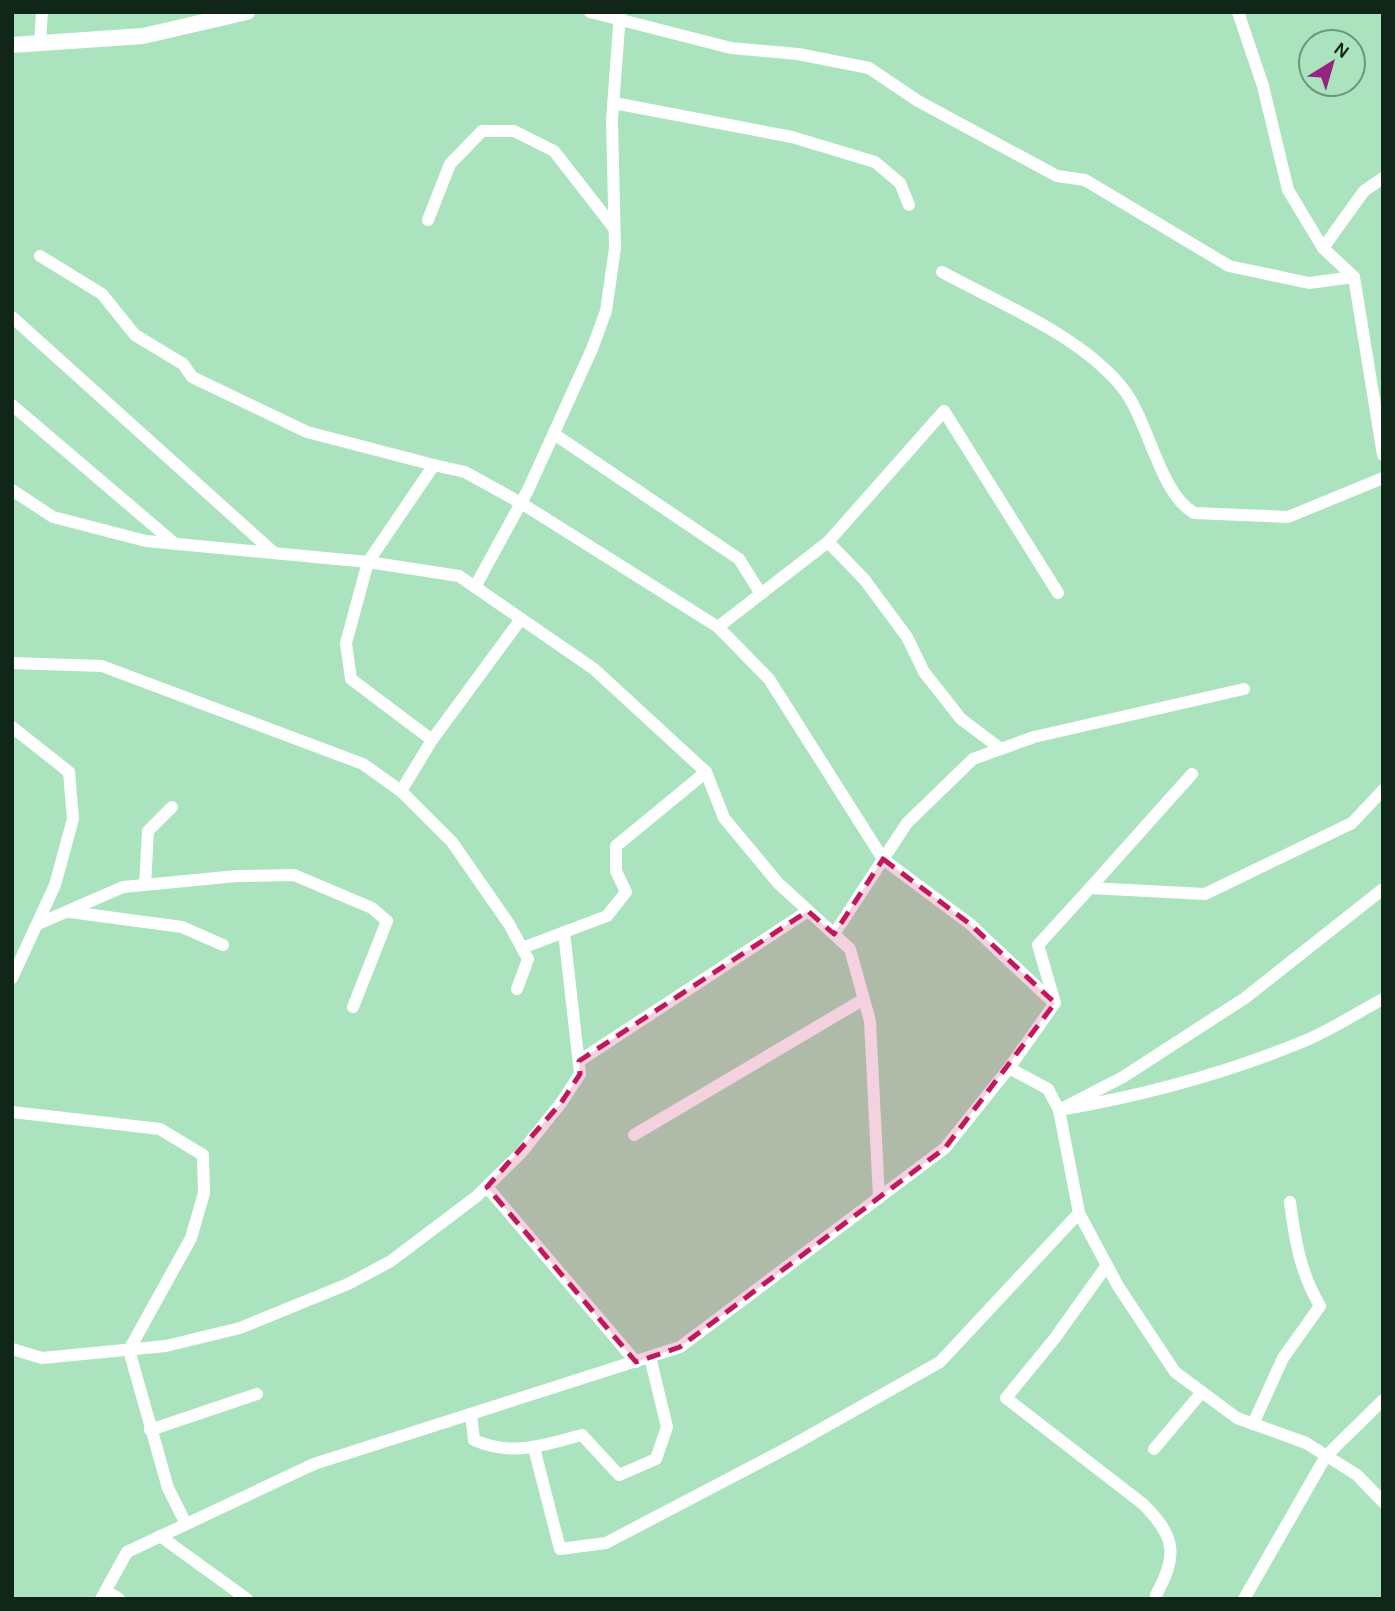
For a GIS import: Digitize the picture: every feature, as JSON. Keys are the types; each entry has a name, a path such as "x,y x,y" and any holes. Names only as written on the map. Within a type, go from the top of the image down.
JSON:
{"street":[{"path":"40,43 42,12"},
{"path":"12,45 143,36 247,12"},
{"path":"590,12 620,17 731,48 798,54 869,68 918,101 1057,176 1085,180 1229,266 1309,283 1354,277"},
{"path":"1238,12 1263,86 1288,190 1323,248 1354,277 1383,454"},
{"path":"475,587 521,503 554,434 606,311 614,228 614,103 620,17"},
{"path":"614,103 792,137 874,162 901,183 909,205"},
{"path":"428,220 450,164 482,131 514,131 554,151 614,228"},
{"path":"1323,248 1364,191 1383,178"},
{"path":"40,256 102,294 135,335 183,364 192,377 307,432 465,472 521,503 719,627 769,679 883,859 970,924 1055,1003"},
{"path":"942,272 1072,342 1100,365 1122,387 1146,430 1169,484 1185,508 1194,513 1289,517 1383,478"},
{"path":"12,317 273,552"},
{"path":"12,405 174,543"},
{"path":"719,627 828,542 944,411 1058,593"},
{"path":"554,434 740,559 761,594"},
{"path":"432,740 351,679 346,643 368,562 434,465"},
{"path":"12,490 52,517 146,541 368,562 459,576 594,669 706,772 724,818 778,883 850,949 870,1021 879,1198"},
{"path":"828,542 864,579 907,638 924,672 961,719 1001,749"},
{"path":"401,791 432,740 521,619"},
{"path":"12,663 102,666 363,764 401,791 452,842 527,959 517,989"},
{"path":"834,934 906,823 973,759 1034,737 1244,689"},
{"path":"12,727 69,772 73,820 55,885 12,978"},
{"path":"522,948 607,916 626,892 617,871 616,846 706,772"},
{"path":"1055,1003 1038,946 1192,774"},
{"path":"1090,888 1205,894 1352,823 1383,790"},
{"path":"145,885 148,831 172,807"},
{"path":"38,924 123,887 237,876 294,875 372,908 387,921 354,1007"},
{"path":"1059,1110 1123,1077 1245,998 1383,890"},
{"path":"579,1061 808,911"},
{"path":"66,912 182,928 223,945"},
{"path":"12,1349 42,1358 166,1346 240,1328 348,1284 391,1261 486,1187 521,1153 561,1103 580,1074 564,932"},
{"path":"634,1135 864,999"},
{"path":"1059,1110 1131,1098 1304,1042 1383,999"},
{"path":"111,1598 127,1552 314,1464 680,1347 945,1148 1009,1068 1055,1003"},
{"path":"1009,1068 1048,1088 1059,1110 1079,1213 1107,1265 1175,1372 1237,1418 1306,1443 1357,1475 1383,1502"},
{"path":"12,1112 160,1129 202,1155 204,1193 191,1238 128,1350 169,1488 186,1524"},
{"path":"486,1187 636,1362"},
{"path":"1253,1424 1283,1358 1320,1306 1306,1282 1296,1251 1290,1202"},
{"path":"534,1448 560,1549 606,1543 791,1446 940,1362 1079,1213"},
{"path":"1107,1265 1055,1338 1006,1398 1143,1504 1161,1522 1172,1548 1171,1568 1156,1595"},
{"path":"471,1413 474,1440 495,1449 534,1448 582,1434 619,1475 656,1460 667,1427 650,1357"},
{"path":"1154,1449 1202,1392"},
{"path":"150,1430 257,1394"},
{"path":"1244,1599 1326,1456 1383,1400"},
{"path":"160,1536 247,1599"}],"highlighted area":[{"path":"883,859 970,924 1055,1003 945,1148 680,1347 636,1362 487,1187 561,1103 580,1074 579,1061 808,911 834,934"}]}
